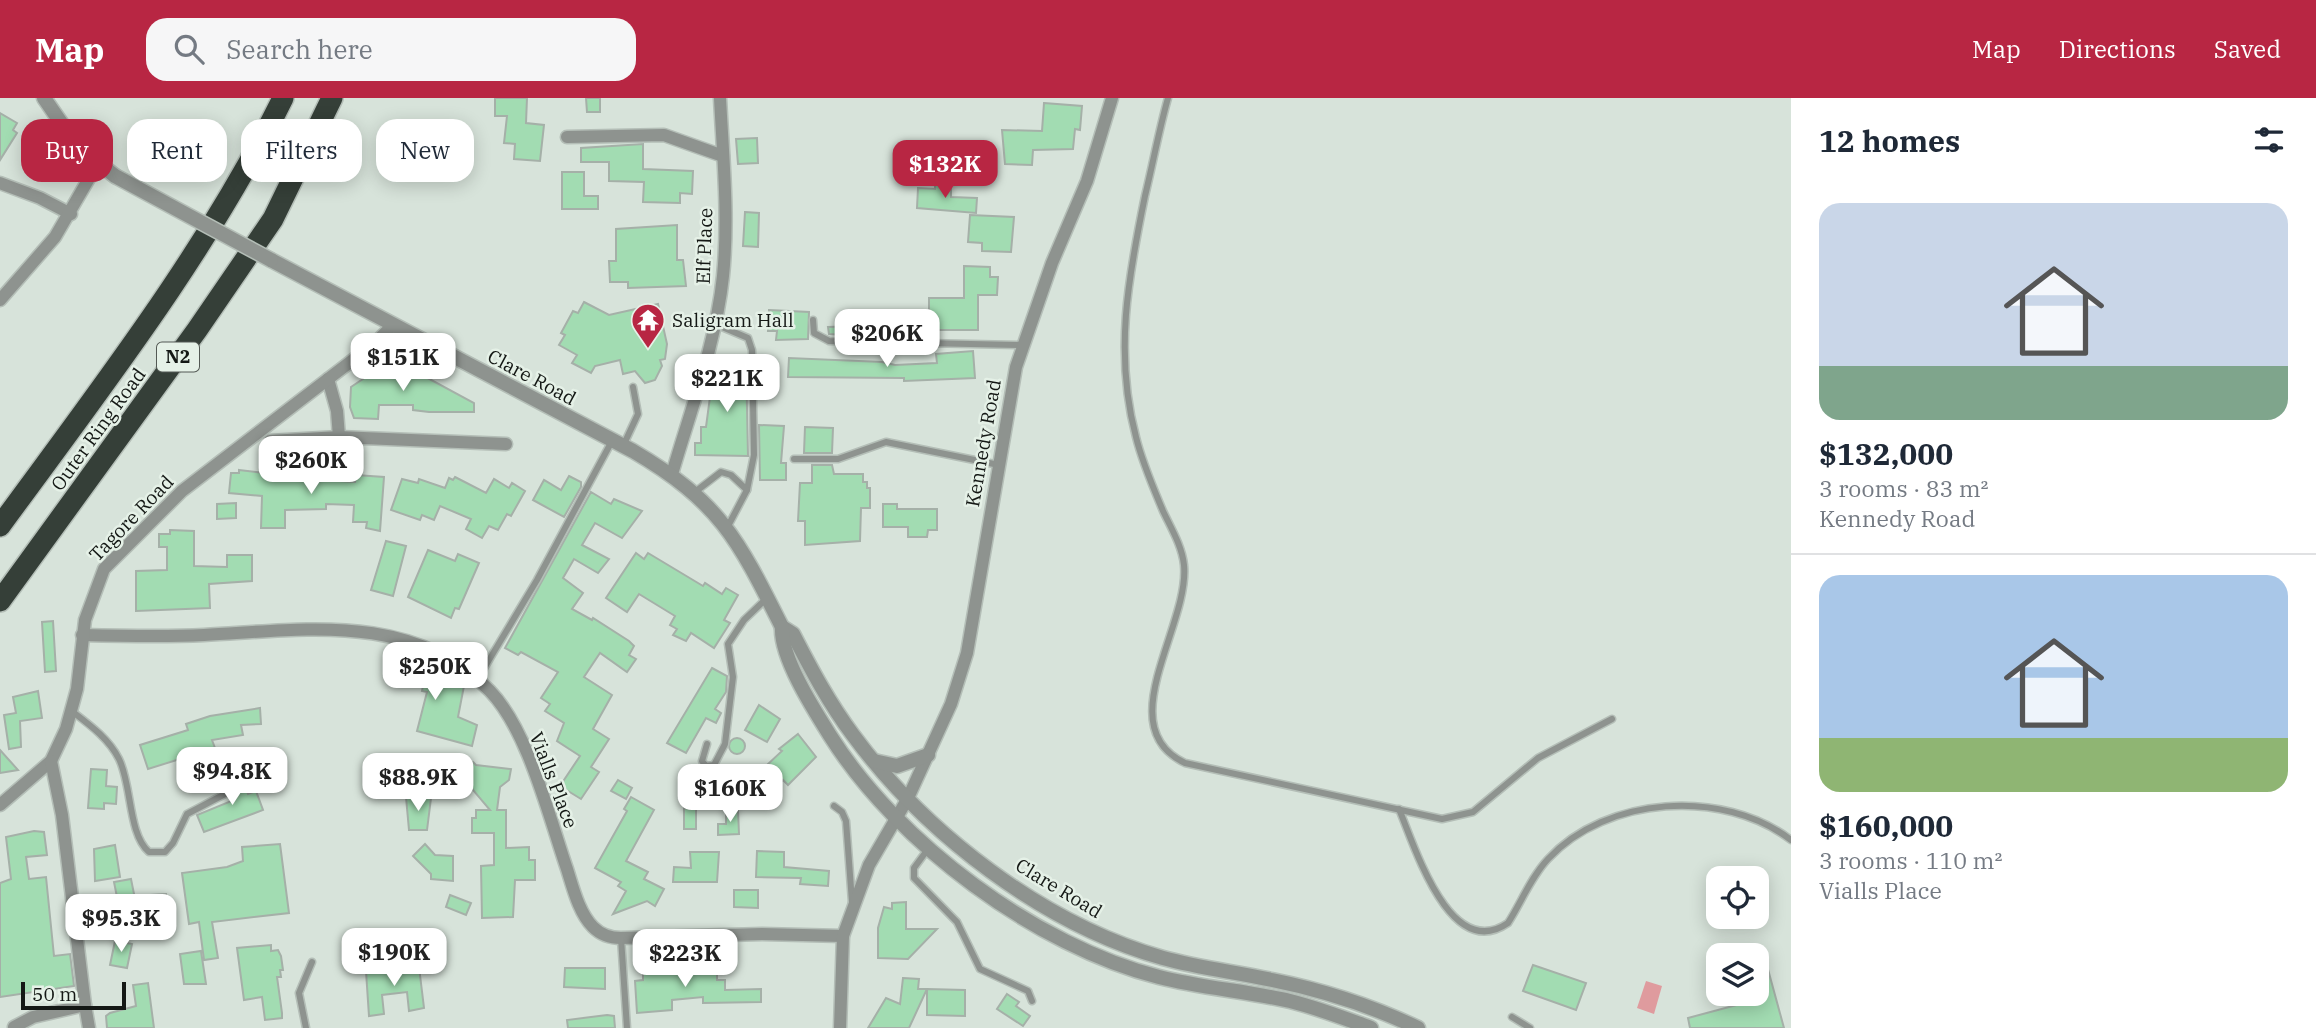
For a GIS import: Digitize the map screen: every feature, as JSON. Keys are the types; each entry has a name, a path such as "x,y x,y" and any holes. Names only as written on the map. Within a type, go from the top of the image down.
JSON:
{"highway":[{"name":"Outer Ring Road","path":"0,526 181,274 232,195 283,98"},
{"name":"Outer Ring Road","path":"0,601 142,408 259,239 272,219 332,98"}],"street":[{"name":"Clare Road","path":"44,98 57,119"},
{"name":"Elf Place","path":"672,474 715,324 726,246 720,98"},
{"name":"Kennedy Road","path":"840,1028 843,936 869,865 908,798 951,704 967,653 999,465 1023,345 1052,263 1087,181 1112,98"},
{"path":"567,136 673,136 723,156"},
{"name":"Clare Road","path":"113,174 618,443 672,474 695,492 744,551 782,626 793,634 836,711 873,761 908,798 965,849 1004,878 1058,913 1100,935 1166,959 1327,993 1418,1028"},
{"path":"0,300 38,260 71,214 88,182"},
{"path":"0,183 40,198 71,214"},
{"name":"Tagore Road","path":"0,805 51,761 73,712 82,635 92,595 104,569 182,491 375,343 393,325"},
{"path":"328,379 337,411 339,437"},
{"path":"270,441 339,437 506,444"},
{"name":"Clare Road","path":"782,626 781,642 819,718 857,774 896,819 971,883 1018,915 1130,968 1189,984 1288,1001 1371,1028"},
{"name":"Vialls Place","path":"82,635 153,636 291,629 367,631 425,648 477,680 499,702 531,763 586,917 602,934 621,938 762,934 843,936"},
{"path":"873,761 897,766 928,755"},
{"path":"51,761 62,815 89,1028"},
{"path":"13,1027 33,1017 85,1005"}],"lane":[{"path":"1168,98 1128,275 1123,334 1126,388 1136,438 1184,565 1181,601 1151,701 1152,729 1162,747 1185,763 1442,819 1473,812 1538,758 1612,719"},
{"path":"814,320 814,333 829,341 1023,345"},
{"path":"715,324 748,338 752,349 754,455 747,490 727,528"},
{"path":"477,680 638,414 634,387"},
{"path":"794,459 838,459 886,442 999,465"},
{"path":"695,492 721,472 731,475 747,490"},
{"path":"708,744 702,758 704,764 710,766 720,759 725,744 733,677 728,644 744,620 767,597"},
{"path":"73,712 96,730 118,757 139,836 149,852 165,852 173,843 187,814 225,794"},
{"path":"834,806 842,812 846,821 853,904"},
{"path":"1399,809 1429,881 1448,911 1466,928 1480,934 1498,930 1508,923 1548,859 1574,837 1614,816 1685,806 1715,807 1740,814 1791,840"},
{"path":"929,848 914,868 914,878 957,922 980,969 1028,991 1032,1001"},
{"path":"621,938 627,1028"},
{"path":"306,1028 299,993 312,962"},
{"path":"1512,1017 1530,1028"}],"shaded area":[{"path":"1646,981 1662,986 1654,1014 1637,1008"}],"building":[{"path":"495,98 527,98 526,123 544,125 540,161 514,159 515,144 504,143 507,116 495,116"},
{"path":"586,98 600,98 600,112 587,112"},
{"path":"1044,103 1082,106 1080,130 1075,129 1073,149 1033,150 1032,165 1005,164 1002,130 1042,131"},
{"path":"0,113 17,123 13,130 17,133 0,160"},
{"path":"757,138 758,163 738,164 736,139"},
{"path":"643,144 643,169 693,171 692,194 680,193 680,203 643,202 644,182 609,181 609,162 581,162 581,148"},
{"path":"562,172 584,172 584,196 598,196 598,209 562,209"},
{"path":"935,184 951,185 951,197 977,198 976,213 917,208 918,188 935,189"},
{"path":"745,212 759,213 758,247 743,246"},
{"path":"970,215 1014,217 1011,252 982,251 982,243 968,242"},
{"path":"677,225 677,260 683,260 686,286 628,288 628,282 610,282 609,261 616,261 616,229"},
{"path":"964,266 990,267 990,277 998,277 997,295 978,295 978,330 935,330 935,317 929,317 929,298 964,298"},
{"path":"584,302 609,315 658,304 667,344 665,359 660,360 662,366 655,380 645,383 635,371 623,374 620,360 595,366 591,373 572,363 577,355 559,345 565,335 561,333 573,311 578,313"},
{"path":"769,310 809,312 808,339 776,340 777,331 768,331"},
{"path":"859,326 859,336 829,334 828,327"},
{"path":"973,351 975,378 904,381 904,378 788,377 789,358 882,362 895,365 937,363 936,354"},
{"path":"719,360 746,360 748,456 695,455 695,443 701,443 701,427 706,427 710,397 719,398"},
{"path":"398,362 474,403 474,412 429,412 413,410 413,405 379,405 378,419 354,418 350,407 351,387 378,369"},
{"path":"759,425 784,426 781,463 786,463 786,480 760,480"},
{"path":"805,427 833,428 832,453 804,453"},
{"path":"812,465 832,465 834,474 863,474 863,482 867,482 867,488 870,488 870,508 861,508 860,541 805,545 805,521 798,521 800,483 812,483"},
{"path":"239,470 313,479 313,473 327,474 326,480 355,482 356,475 384,477 380,531 366,528 367,522 353,522 354,505 326,504 326,509 285,510 285,528 261,528 262,496 229,493 231,473 239,473"},
{"path":"569,476 581,482 581,487 564,517 533,500 544,480 561,490"},
{"path":"455,477 486,493 494,479 509,488 512,483 525,491 511,516 507,514 498,530 489,526 482,538 466,529 471,519 440,506 434,520 422,515 420,520 391,510 402,479 418,483 419,479 445,488 449,478 453,480"},
{"path":"591,492 611,504 614,499 642,511 622,538 595,523 582,545 609,559 598,573 574,559 563,578 583,593 572,609 592,620 593,618 629,641 634,646 629,655 636,659 627,672 600,653 584,677 612,695 593,729 609,739 591,767 599,772 581,799 560,786 580,756 557,741 564,723 545,711 550,704 541,698 558,672 521,652 518,655 505,648"},
{"path":"236,503 236,518 217,519 217,504"},
{"path":"883,504 897,504 897,509 937,509 937,530 928,530 927,537 908,537 908,527 883,527"},
{"path":"170,530 194,531 194,566 227,567 227,555 252,555 252,581 209,584 210,608 136,611 136,571 167,570 167,547 159,547 159,534 170,534"},
{"path":"386,541 406,546 393,596 371,590"},
{"path":"428,550 455,561 458,554 479,563 459,609 455,608 451,618 408,597"},
{"path":"636,553 644,559 648,553 703,586 705,583 722,594 726,588 738,595 724,620 730,623 714,648 691,633 686,641 673,635 677,629 670,625 675,616 639,594 627,612 606,598"},
{"path":"53,621 56,671 45,672 42,622"},
{"path":"395,647 405,650 402,662 464,686 458,717 477,725 472,746 417,731 427,692 422,691 423,686 403,683 404,679 385,675 388,659 392,660"},
{"path":"712,668 727,676 726,692 715,709 721,713 716,723 706,718 686,753 667,743"},
{"path":"38,691 42,718 20,721 21,747 9,749 4,715 16,713 13,697"},
{"path":"759,705 780,719 767,742 745,730"},
{"path":"260,708 261,724 241,725 243,735 212,740 215,748 148,769 140,745 188,730 186,724 210,716"},
{"path":"798,734 816,757 788,785 783,780 768,795 752,779 782,751 779,749"},
{"path":"737,738 745,746 737,754 729,746"},
{"path":"0,750 18,770 0,773"},
{"path":"473,762 476,765 511,769 509,780 500,787 497,810 506,810 506,848 529,847 529,860 535,860 535,880 515,880 513,917 482,918 481,866 494,865 494,833 472,833 472,818 476,818 476,810 490,810 463,778 459,781 451,772 455,769 451,764 468,766"},
{"path":"91,769 107,770 106,786 117,787 116,804 104,803 104,809 88,808"},
{"path":"242,776 248,794 256,791 263,810 204,832 197,815 234,800 228,780"},
{"path":"618,780 632,788 626,799 611,791"},
{"path":"406,797 431,798 427,830 409,830"},
{"path":"631,797 654,810 626,861 648,872 644,879 664,889 655,906 647,901 613,914 626,891 618,886 621,882 595,868 627,811 624,809"},
{"path":"684,808 696,809 696,829 684,829"},
{"path":"738,810 739,834 718,835 718,824 726,824 726,811"},
{"path":"34,831 44,832 47,855 26,857 29,879 46,877 54,956 70,954 74,986 0,997 0,883 11,879 6,837"},
{"path":"280,844 289,913 212,922 218,958 204,960 199,922 189,924 182,873 227,867 243,861 242,847"},
{"path":"425,844 435,855 453,856 453,881 431,879 431,874 413,856"},
{"path":"115,845 120,877 95,881 94,849"},
{"path":"757,851 784,852 784,867 829,871 828,886 800,884 801,878 756,877"},
{"path":"690,852 719,852 717,882 673,882 674,867 691,868"},
{"path":"131,879 136,904 119,907 114,882"},
{"path":"734,890 758,890 758,908 734,907"},
{"path":"166,894 168,924 153,924 151,895"},
{"path":"450,895 471,903 466,915 446,907"},
{"path":"906,902 906,929 937,929 908,959 878,958 878,928 884,907 892,909 892,903"},
{"path":"115,941 132,944 127,968 110,965"},
{"path":"271,945 271,951 278,950 281,956 283,970 280,970 281,977 277,977 282,1018 265,1020 262,997 244,1000 237,948"},
{"path":"201,951 206,984 184,984 180,954"},
{"path":"691,965 691,974 717,973 717,980 725,980 725,990 761,989 761,1002 703,1003 703,997 672,1000 672,1010 637,1013 635,981 643,980 643,971"},
{"path":"1533,965 1586,983 1576,1010 1523,991"},
{"path":"399,966 400,970 419,967 424,1008 409,1011 407,992 382,995 384,1014 369,1016 366,971"},
{"path":"565,968 605,968 605,989 564,987"},
{"path":"1769,973 1784,1028 1690,1028 1688,1018 1733,1006 1769,1006"},
{"path":"903,978 919,979 918,989 927,989 909,1028 868,1028 886,998 900,1004"},
{"path":"148,983 154,1028 107,1028 106,1016 136,1006 133,985"},
{"path":"927,989 965,990 965,1016 927,1015"},
{"path":"1007,994 1019,1002 1016,1006 1030,1016 1023,1026 997,1009"},
{"path":"614,1016 615,1028 568,1028 567,1020"}],"place":[{"name":"Saligram Hall","path":"648,350"}]}
